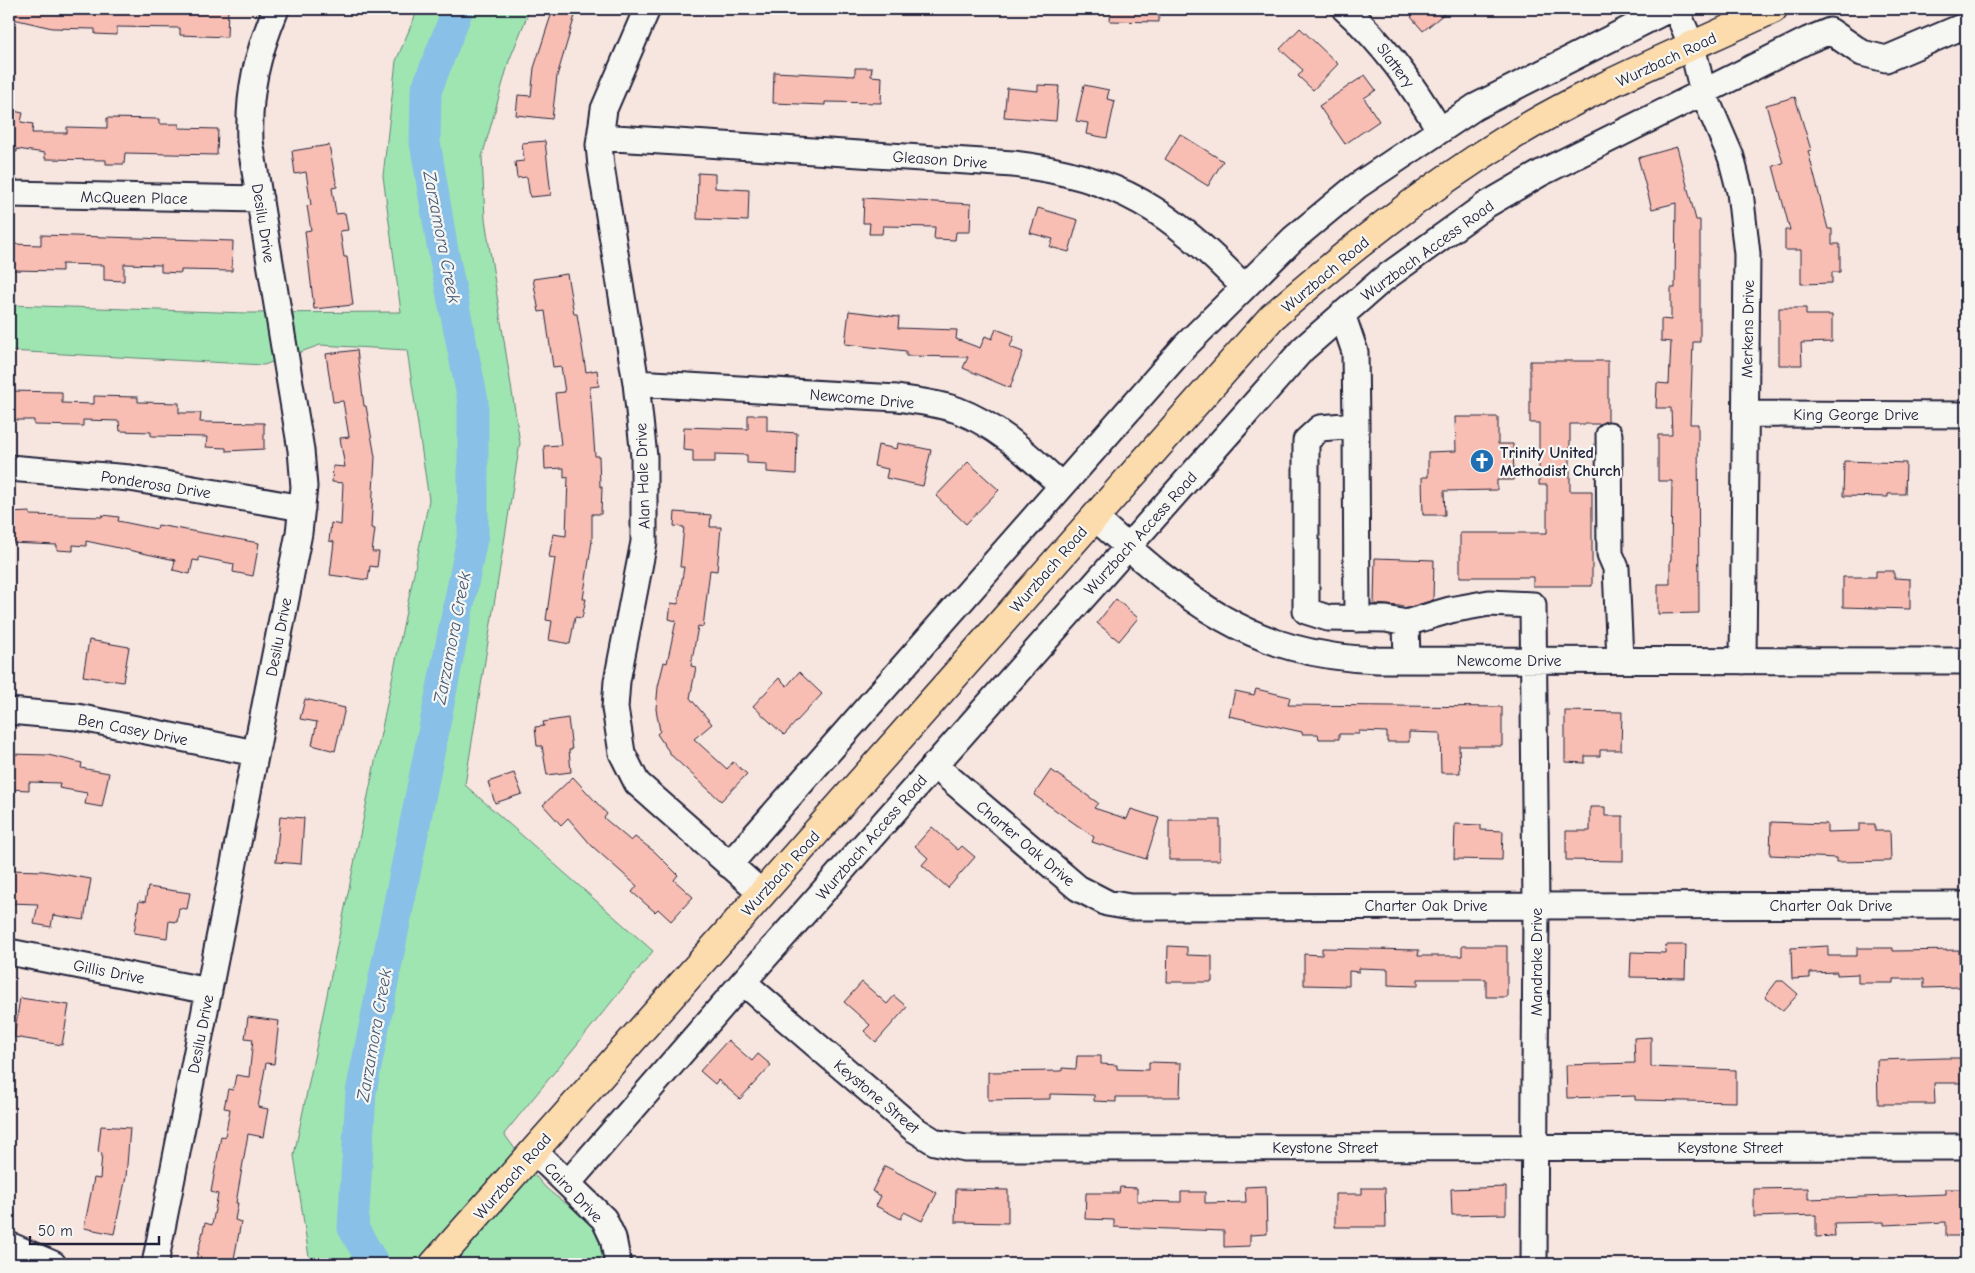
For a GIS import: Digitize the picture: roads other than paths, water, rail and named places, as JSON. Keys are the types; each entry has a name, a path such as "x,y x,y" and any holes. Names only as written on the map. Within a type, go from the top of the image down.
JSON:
{"main road":[{"name":"Wurzbach Road","path":"440,1258 1094,516 1272,317 1350,250 1505,140 1580,99 1772,9"}],"street":[{"name":"Desilu Drive","path":"155,1264 302,508 304,487 301,450 250,141 251,92 262,43 276,9"},
{"name":"Alan Hale Drive","path":"647,9 604,109 600,138 601,166 636,383 644,457 644,542 617,681 617,731 622,753 637,783 762,893"},
{"name":"Slattery","path":"1345,9 1371,33 1394,60 1439,129"},
{"path":"730,865 1185,346 1243,286 1293,239 1357,186 1474,107 1669,9"},
{"name":"Merkens Drive","path":"1676,9 1692,46 1703,92 1731,157 1740,192 1747,254 1743,661"},
{"name":"Wurzbach Access Road","path":"568,1183 934,765 1303,349 1382,280 1486,205 1541,173 1830,31 1862,53 1886,59 1966,25"},
{"name":"Gleason Drive","path":"600,138 1014,164 1068,173 1107,185 1164,215 1190,235 1243,286"},
{"name":"McQueen Place","path":"9,194 260,199"},
{"path":"1342,314 1355,352 1357,619"},
{"name":"Newcome Drive","path":"636,383 897,398 940,405 973,417 1012,441 1062,486"},
{"name":"King George Drive","path":"1746,414 1966,415"},
{"path":"1356,425 1320,428 1306,442 1306,611 1328,618 1400,620 1406,623 1407,660"},
{"path":"1609,435 1610,554 1616,568 1620,660"},
{"name":"Ponderosa Drive","path":"9,468 130,478 302,508"},
{"name":"Newcome Drive","path":"1094,516 1197,604 1255,636 1286,647 1318,654 1351,659 1407,660 1966,661"},
{"name":"Mandrake Drive","path":"1406,623 1450,610 1489,603 1533,605 1536,905 1534,1264"},
{"name":"Ben Casey Drive","path":"9,710 78,717 255,753"},
{"name":"Charter Oak Drive","path":"934,765 1078,888 1107,903 1130,907 1966,905"},
{"name":"Gillis Drive","path":"9,952 209,990"},
{"name":"Keystone Street","path":"743,982 914,1129 935,1142 965,1148 1966,1148"},
{"name":"Cairo Drive","path":"534,1151 604,1219 613,1238 618,1264"},
{"path":"9,1245 53,1264"}],"waterway":[{"name":"Zarzamora Creek","path":"374,1264 353,1228 361,1092 473,534 473,401 442,245 425,142 426,91 458,9"}],"place":[{"name":"Trinity United Methodist Church","path":"1482,461"}]}
